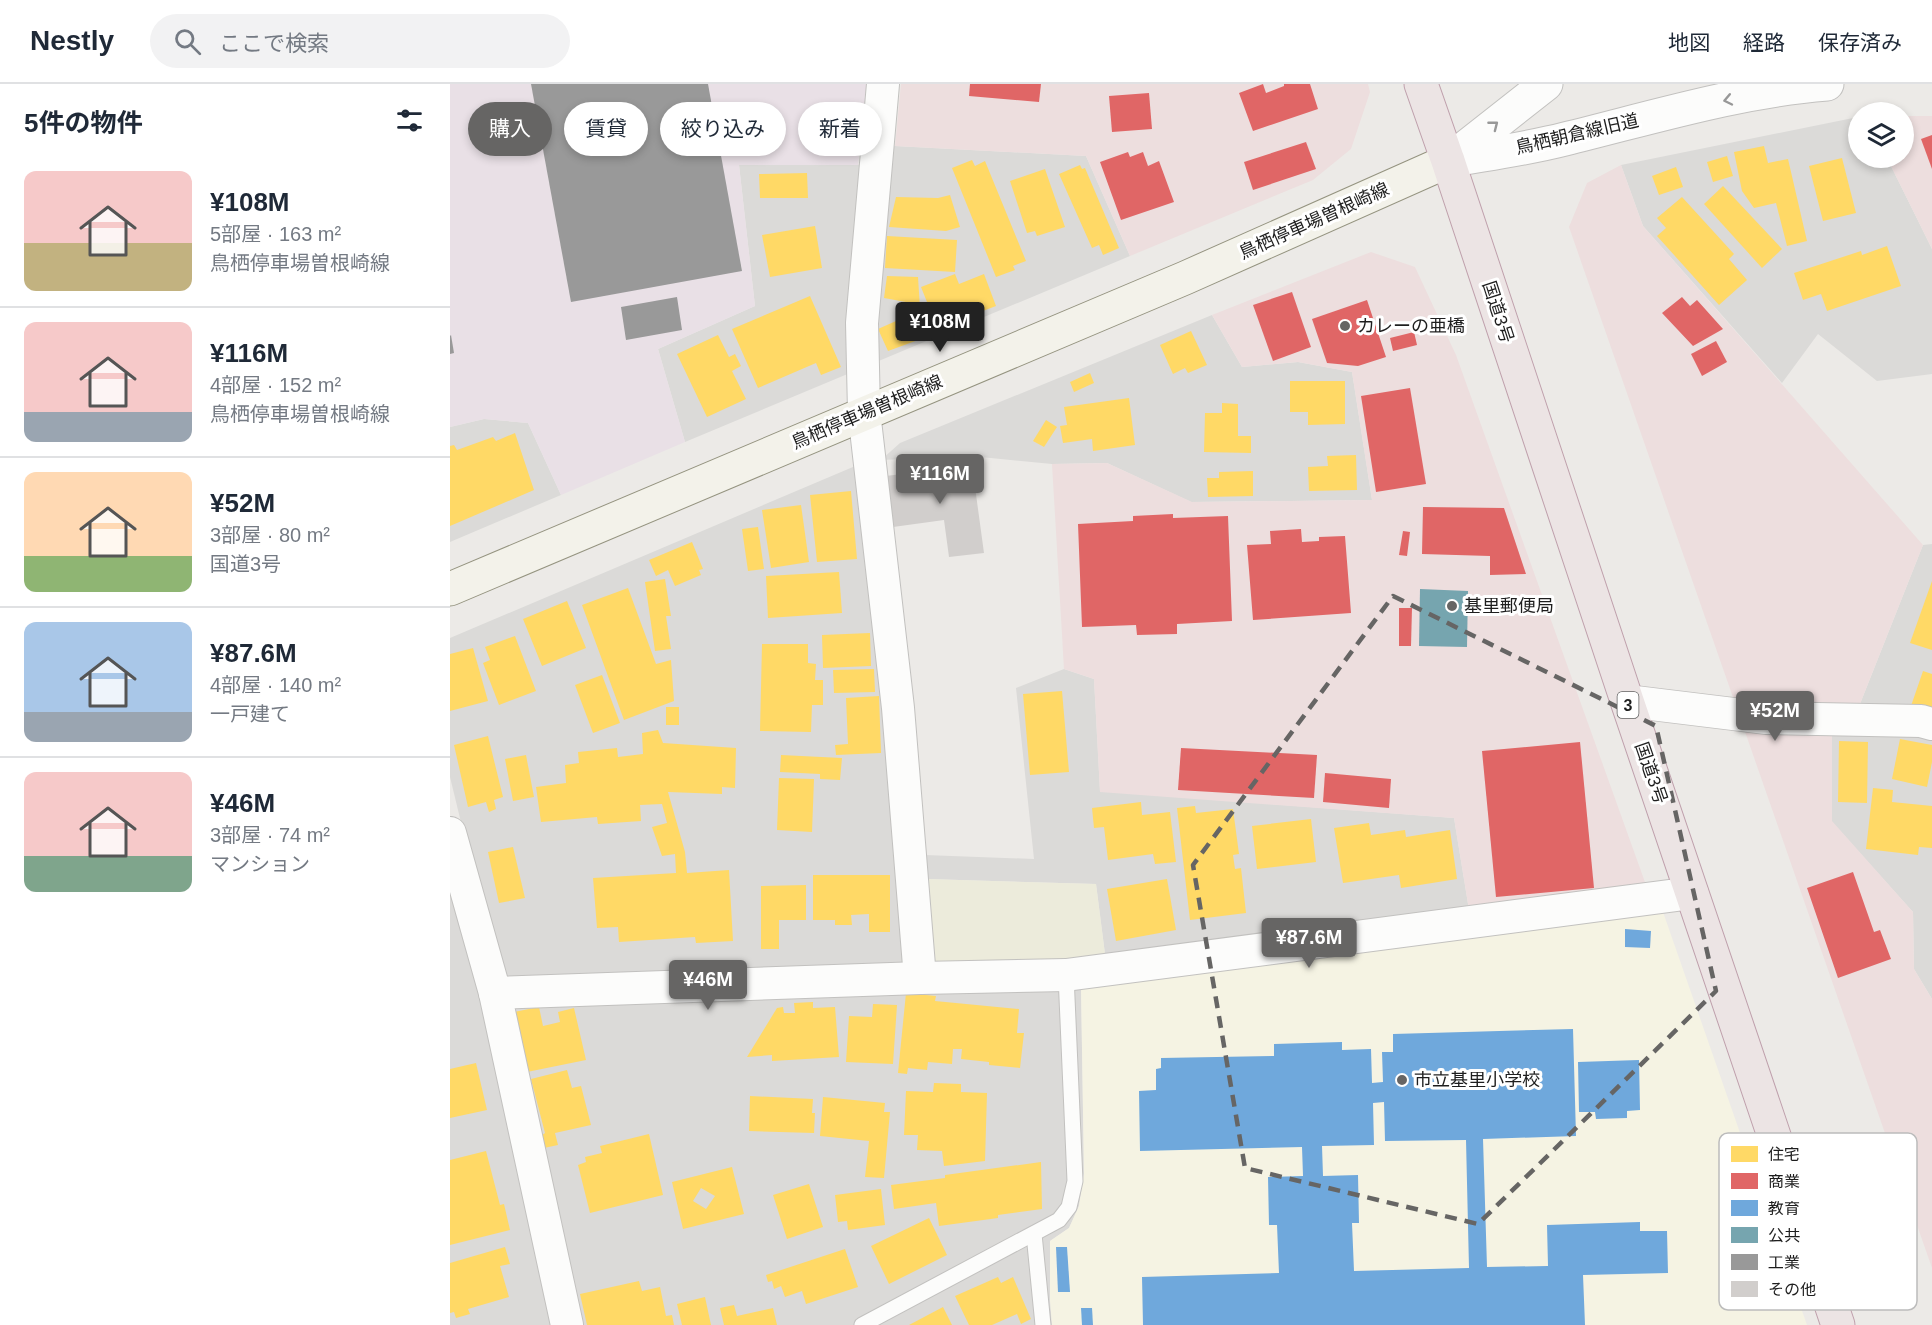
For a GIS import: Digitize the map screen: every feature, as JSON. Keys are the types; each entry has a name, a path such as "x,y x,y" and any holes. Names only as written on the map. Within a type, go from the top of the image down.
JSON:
{"highway":[{"name":"国道3号","path":"1420,84 1448,161 1773,1133"},
{"name":"国道3号","path":"1833,1310 1838,1325"}],"main road":[{"name":"鳥栖停車場曽根崎線","path":"450,589 1185,278 1448,161"}],"street":[{"path":"883,84 862,323 864,412 898,708 920,978"},
{"name":"鳥栖朝倉線旧道","path":"1448,161 1546,84"},
{"name":"鳥栖朝倉線旧道","path":"1448,161 1562,140 1645,118 1787,87 1827,84"},
{"path":"1627,701 1766,718 1844,719 1932,724"},
{"path":"450,832 495,993 567,1325"},
{"path":"495,993 1065,975 1692,893"}],"lane":[{"path":"862,1325 1059,1220 1069,1207 1075,1181 1065,975"},
{"path":"1034,1233 1043,1325"}],"highlighted area":[{"path":"1393,596 1656,726 1716,991 1478,1224 1245,1168 1193,865"}],"shaded area":[{"path":"450,84 867,84 865,102 798,102 798,156 859,156 858,165 739,165 755,306 658,349 685,442 561,495 528,423 484,419 450,427"},
{"path":"901,84 1368,84 1370,92 1351,149 1313,180 1130,256 1086,156 895,146"},
{"path":"1914,116 1932,116 1932,249 1892,168 1914,168"},
{"path":"1848,119 1848,168 1892,168 1932,249 1932,374 1877,381 1818,334 1782,383 1643,226 1621,165"},
{"path":"895,146 1086,156 1130,256 685,442 658,349 755,306 739,165 858,165 876,156 882,156 882,153"},
{"path":"1621,165 1643,226 1923,545 1858,709 1832,714 1832,821 1913,912 1914,969 1932,999 1932,1268 1917,1225 1917,1133 1885,1133 1569,227 1587,183"},
{"path":"1371,252 1415,267 1456,355 1646,885 1469,910 1454,818 1100,792 1094,679 1064,669 1052,464 1107,463 1192,502 1372,500 1352,372 1298,362 1242,367 1212,315"},
{"path":"1212,315 1242,367 1298,362 1352,372 1372,500 1191,502 1107,463 1052,464 971,456 881,460 900,443"},
{"path":"484,419 528,423 561,495 450,542 450,427"},
{"path":"860,464 889,729 905,966 500,983 450,777 450,638"},
{"path":"1932,544 1932,999 1914,969 1913,912 1832,822 1832,714 1858,709 1923,545"},
{"path":"1064,669 1094,679 1100,791 1454,818 1469,910 1106,962 1096,884 927,879 925,855 1034,859 1016,688"},
{"path":"450,862 555,1325 450,1325"},
{"path":"927,879 1096,884 1106,962 933,964"},
{"name":"市立基里小学校","path":"1663,912 1740,1133 1719,1133 1719,1310 1802,1310 1807,1325 1052,1325 1050,1241 1069,1228 1079,1206 1084,1174 1081,986"},
{"path":"1081,986 1084,1173 1079,1206 1069,1228 1050,1241 1052,1325 578,1325 504,999"}],"building: 住宅":[{"path":"1764,146 1768,163 1788,159 1807,241 1787,246 1776,203 1754,208 1742,191 1734,152"},
{"path":"1727,156 1733,176 1713,182 1707,162"},
{"path":"1842,158 1856,213 1823,221 1809,166"},
{"path":"972,160 975,166 985,161 1026,261 1013,266 1015,270 996,277 952,168"},
{"path":"1080,165 1082,169 1085,168 1119,248 1103,255 1099,245 1092,248 1059,174"},
{"path":"1676,167 1683,187 1659,195 1652,176"},
{"path":"1045,169 1065,227 1037,236 1035,231 1027,233 1010,181"},
{"path":"807,173 808,198 760,198 759,174"},
{"path":"1723,186 1782,249 1762,268 1704,204"},
{"path":"950,195 960,227 946,231 889,227 896,197 938,198"},
{"path":"1682,197 1734,254 1729,259 1747,280 1719,305 1657,236 1666,228 1657,218"},
{"path":"815,226 822,268 770,277 762,235"},
{"path":"887,236 957,240 955,272 885,268"},
{"path":"1887,246 1901,286 1827,311 1821,294 1803,300 1794,273 1861,251 1862,255"},
{"path":"955,274 959,284 984,274 996,306 946,325 940,308 931,312 921,287"},
{"path":"887,276 918,277 920,308 929,336 888,351 878,329 905,317 906,302 884,298"},
{"path":"810,296 841,367 821,375 816,363 758,388 732,329"},
{"path":"1191,331 1207,365 1188,373 1185,368 1173,374 1160,345"},
{"path":"718,335 729,357 735,354 741,366 732,371 746,399 707,417 677,354"},
{"path":"1090,373 1094,383 1074,392 1070,382"},
{"path":"1290,381 1345,381 1345,424 1308,425 1308,412 1290,412"},
{"path":"1129,398 1135,445 1093,451 1092,439 1063,443 1060,426 1067,425 1064,407"},
{"path":"1222,403 1238,404 1238,436 1251,436 1251,453 1204,452 1205,413 1222,413"},
{"path":"1046,420 1057,427 1044,447 1033,441"},
{"path":"515,433 534,490 450,526 450,446 454,445 457,450 493,437 496,441"},
{"path":"1356,455 1357,490 1309,491 1308,467 1328,466 1327,456"},
{"path":"1253,471 1253,496 1208,497 1207,478 1219,478 1219,472"},
{"path":"851,491 857,559 817,562 810,495"},
{"path":"801,505 809,562 771,568 762,510"},
{"path":"758,527 764,569 748,571 742,529"},
{"path":"692,542 703,569 699,570 701,575 675,586 668,570 656,576 649,560"},
{"path":"839,572 842,613 768,618 766,576"},
{"path":"665,579 671,616 666,616 671,649 655,651 645,582"},
{"path":"1932,581 1932,650 1910,643"},
{"path":"628,588 656,664 671,660 674,701 624,720 582,605"},
{"path":"567,601 586,648 542,666 523,619"},
{"path":"870,633 871,666 823,668 822,635"},
{"path":"515,636 536,691 499,705 483,663 490,660 485,647"},
{"path":"762,644 808,644 808,663 816,664 815,680 823,680 823,705 812,705 811,732 760,731"},
{"path":"473,648 488,701 450,711 450,654"},
{"path":"874,669 875,692 834,693 833,670"},
{"path":"1923,671 1932,674 1932,711 1911,706"},
{"path":"602,675 620,723 593,733 575,685"},
{"path":"1062,691 1069,772 1030,775 1023,694"},
{"path":"879,696 881,753 836,755 835,745 848,744 846,698"},
{"path":"666,707 679,707 679,725 666,725"},
{"path":"658,730 663,743 736,748 735,788 722,787 722,794 668,792 685,852 687,873 729,870 733,941 696,943 695,937 619,942 618,927 597,928 593,878 676,873 675,854 662,856 652,827 667,823 662,804 640,805 641,821 598,824 597,817 541,822 536,787 566,783 565,765 579,763 578,752 617,748 618,757 643,754 642,733"},
{"path":"488,736 503,797 494,800 496,809 489,812 486,802 468,807 454,745"},
{"path":"1900,739 1932,745 1932,762 1927,787 1892,779"},
{"path":"1839,741 1868,742 1867,803 1838,802"},
{"path":"526,755 534,797 513,801 505,759"},
{"path":"781,755 842,758 840,780 820,779 820,774 780,772"},
{"path":"779,778 814,779 812,832 777,830"},
{"path":"1873,788 1893,790 1892,802 1932,806 1932,848 1919,847 1918,855 1866,849"},
{"path":"1141,802 1142,815 1170,812 1176,862 1155,864 1153,854 1108,860 1104,827 1094,828 1092,808"},
{"path":"1195,806 1196,813 1233,809 1239,854 1233,855 1235,869 1241,868 1246,913 1190,920 1177,808"},
{"path":"1311,819 1316,862 1257,869 1252,826"},
{"path":"1369,823 1371,835 1405,830 1406,837 1450,830 1457,879 1401,888 1399,875 1343,883 1334,828"},
{"path":"513,847 525,898 499,903 488,852"},
{"path":"813,875 890,875 890,932 869,932 869,914 851,915 852,925 835,925 835,920 813,920"},
{"path":"1167,879 1176,930 1116,941 1107,889"},
{"path":"806,885 806,920 779,920 779,949 761,949 761,886"},
{"path":"906,993 936,996 935,1001 1019,1009 1017,1033 1024,1033 1020,1068 961,1059 962,1049 953,1049 952,1064 928,1062 927,1070 908,1068 907,1074 898,1073"},
{"path":"813,1002 813,1008 835,1007 839,1057 772,1061 772,1055 747,1057 777,1008 783,1007 784,1013 795,1013 794,1003"},
{"path":"873,1004 897,1005 893,1064 846,1062 849,1016 872,1017"},
{"path":"539,1007 543,1026 560,1022 558,1012 574,1008 586,1060 527,1072 514,1012"},
{"path":"476,1063 487,1110 450,1118 450,1069"},
{"path":"567,1070 572,1088 581,1086 591,1125 555,1133 558,1145 544,1148 541,1136 545,1133 531,1079"},
{"path":"934,1083 961,1084 961,1092 987,1093 985,1161 944,1166 942,1151 917,1150 918,1135 904,1135 906,1091 933,1092"},
{"path":"750,1096 813,1099 814,1133 749,1131"},
{"path":"823,1097 885,1103 884,1112 890,1112 884,1178 865,1177 869,1141 820,1136"},
{"path":"649,1134 663,1195 590,1213 578,1165 586,1162 585,1157 602,1153 600,1146"},
{"path":"486,1151 500,1205 504,1204 510,1230 450,1245 450,1160"},
{"path":"1041,1162 1042,1209 939,1226 936,1203 894,1209 891,1185"},
{"path":"732,1167 744,1214 683,1229 672,1182","holes":["701,1188 715,1196 706,1209 693,1201"]},
{"path":"809,1184 823,1227 787,1239 773,1195"},
{"path":"881,1189 885,1225 848,1230 847,1221 838,1222 835,1195"},
{"path":"929,1218 947,1255 889,1284 871,1246"},
{"path":"505,1247 510,1264 500,1266 509,1297 468,1309 470,1314 456,1318 454,1312 450,1313 450,1263"},
{"path":"845,1249 858,1287 806,1304 802,1291 785,1297 781,1286 774,1289 772,1281 768,1282 766,1275"},
{"path":"998,1277 1001,1283 1013,1277 1031,1319 1021,1324 1017,1314 992,1325 969,1325 955,1296"},
{"path":"639,1281 642,1291 660,1287 666,1316 672,1315 674,1325 587,1325 580,1294"},
{"path":"705,1297 711,1325 682,1325 677,1304"},
{"path":"734,1305 737,1316 773,1308 777,1325 724,1325 720,1308"},
{"path":"943,1307 952,1325 909,1325"}],"building: 商業":[{"path":"970,84 1041,84 1039,102 969,96"},
{"path":"1263,84 1266,93 1284,84 1310,84 1318,109 1253,131 1239,93"},
{"path":"1149,93 1152,129 1112,132 1109,96"},
{"path":"1932,135 1932,169 1921,139"},
{"path":"1306,142 1316,169 1253,190 1244,162"},
{"path":"1128,152 1130,157 1143,152 1148,166 1159,161 1174,202 1121,220 1100,162"},
{"path":"1292,292 1311,347 1273,361 1253,305"},
{"path":"1682,297 1690,306 1697,300 1723,329 1693,346 1662,313"},
{"path":"1367,300 1386,357 1358,366 1327,363 1312,319"},
{"path":"1414,332 1417,345 1393,351 1390,338"},
{"path":"1716,341 1727,362 1702,376 1691,354"},
{"path":"1410,388 1426,484 1376,492 1361,396"},
{"path":"1423,507 1504,508 1526,574 1490,575 1490,556 1422,554"},
{"path":"1173,514 1173,518 1228,516 1232,621 1177,624 1177,634 1137,635 1136,625 1082,627 1078,524 1133,521 1133,516"},
{"path":"1301,529 1302,542 1319,541 1319,537 1345,536 1351,613 1253,620 1247,545 1271,544 1270,531"},
{"path":"1403,531 1410,532 1407,556 1399,555"},
{"path":"1399,608 1412,608 1411,646 1399,646"},
{"path":"1580,742 1594,888 1496,897 1482,751"},
{"path":"1181,748 1317,755 1314,798 1178,790"},
{"path":"1325,773 1391,779 1389,808 1323,802"},
{"path":"1853,872 1874,932 1880,930 1891,959 1838,978 1807,888"}],"building: 教育":[{"path":"1625,929 1651,931 1650,948 1625,947"},
{"path":"1573,1029 1576,1136 1483,1139 1487,1267 1548,1266 1547,1225 1640,1222 1640,1231 1667,1231 1668,1273 1583,1275 1585,1325 1143,1325 1142,1277 1279,1273 1277,1225 1269,1225 1268,1177 1303,1176 1302,1147 1140,1151 1139,1091 1156,1090 1156,1069 1161,1068 1161,1058 1274,1056 1274,1044 1342,1042 1342,1050 1371,1049 1372,1083 1383,1082 1382,1052 1393,1052 1393,1034","holes":["1384,1102 1385,1141 1466,1140 1469,1268 1354,1271 1352,1223 1359,1223 1358,1175 1323,1176 1322,1146 1374,1145 1373,1103"]},
{"path":"1639,1060 1640,1110 1627,1111 1627,1118 1596,1119 1595,1112 1579,1112 1578,1062"},
{"path":"1056,1247 1067,1247 1070,1292 1058,1292"},
{"path":"1081,1308 1092,1308 1093,1325 1082,1325"}],"building: 公共":[{"path":"1420,589 1468,591 1467,647 1419,646"}],"building: 工業":[{"path":"531,84 708,84 711,102 660,102 660,156 721,156 742,271 571,302 544,156 552,156 552,102 534,102"},
{"path":"677,297 682,330 626,340 621,307"},
{"path":"450,336 454,353 450,354"}],"building: その他":[{"path":"972,465 984,553 949,557 944,520 893,527 886,476"}],"place":[{"name":"カレーの亜橋","path":"1345,326"},
{"name":"基里郵便局","path":"1452,606"},
{"name":"市立基里小学校","path":"1402,1080"}]}
